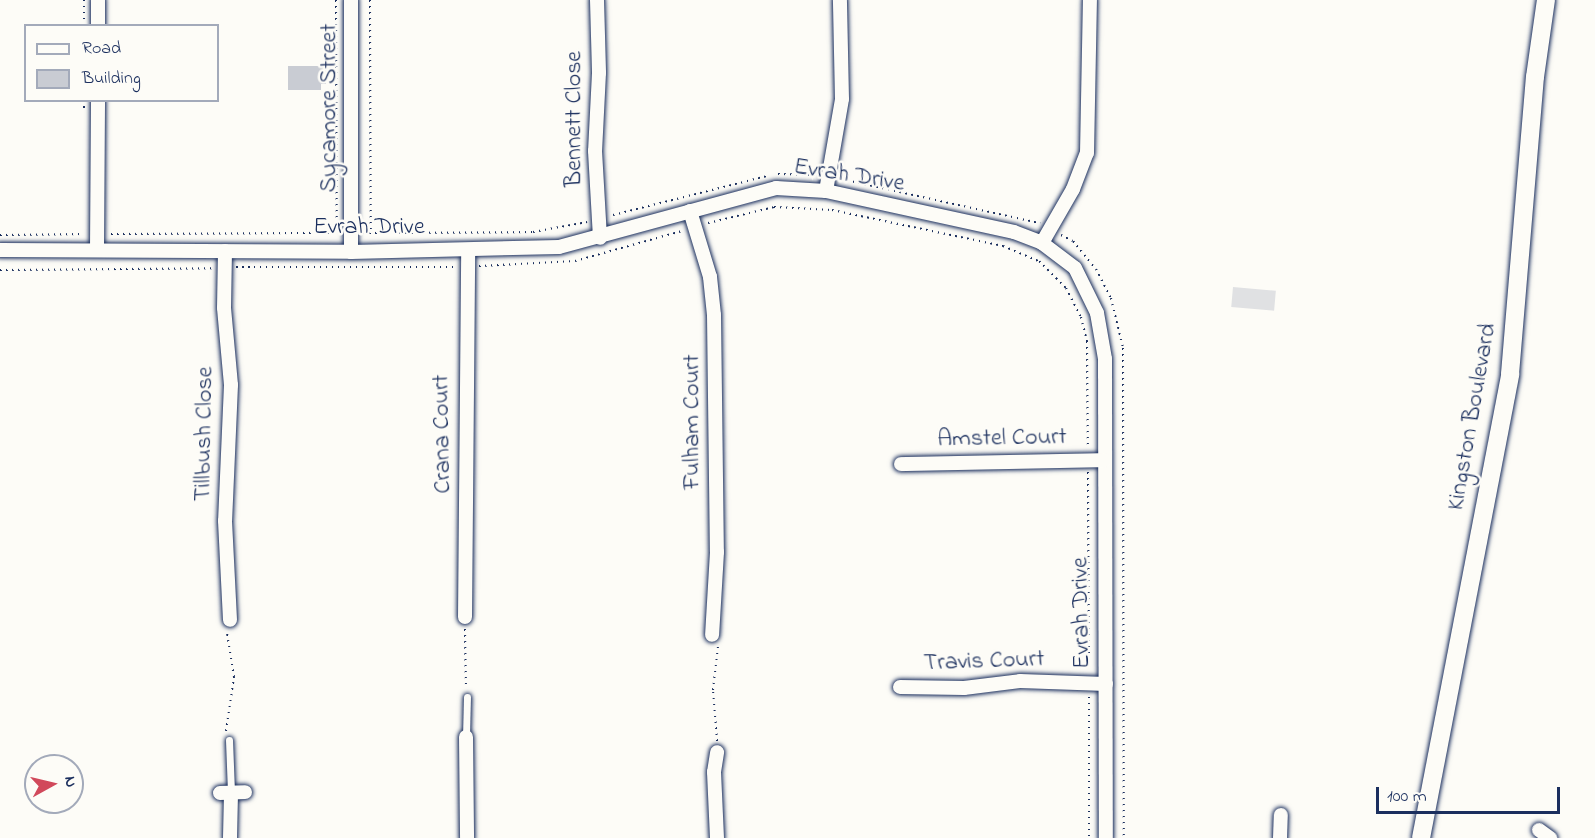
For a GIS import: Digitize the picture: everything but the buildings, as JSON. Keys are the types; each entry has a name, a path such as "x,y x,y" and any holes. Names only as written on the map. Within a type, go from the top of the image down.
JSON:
{"street":[{"path":"98,0 98,24"},
{"name":"Sycamore Street","path":"351,0 353,232 351,252"},
{"name":"Bennett Close","path":"597,0 599,73 595,151 600,238"},
{"path":"826,191 843,87 840,0"},
{"path":"1042,243 1044,225 1073,189 1087,153 1091,111 1090,0"},
{"name":"Kingston Boulevard","path":"1421,838 1510,374 1535,77 1546,0"},
{"path":"97,241 98,102"},
{"name":"Evrah Drive","path":"0,250 97,241 225,250 351,252 559,247 600,238 763,189 826,191 1014,232 1042,243 1076,268 1097,313 1105,359 1106,838"},
{"name":"Fulham Court","path":"690,211 710,277 714,315 717,552 712,635"},
{"name":"Tillbush Close","path":"225,250 224,308 231,385 225,521 230,620"},
{"name":"Crana Court","path":"465,617 469,457 464,364 468,250"},
{"name":"Amstel Court","path":"900,464 1104,460"},
{"name":"Travis Court","path":"900,687 964,688 1020,681 1106,684"},
{"path":"466,737 467,838"},
{"path":"717,752 714,772 717,838"},
{"path":"230,838 232,792"},
{"path":"1280,838 1281,815"}],"lane":[{"path":"466,697 466,737"},
{"path":"229,740 232,792"}],"path":[{"path":"84,0 84,24"},
{"path":"336,0 337,233"},
{"path":"370,0 371,233"},
{"path":"0,235 97,241 353,232 533,232 566,229 749,178 784,174 828,176 1044,225 1073,241 1096,269 1111,298 1123,348 1124,838"},
{"path":"1043,215 1044,225"},
{"path":"465,617 466,697"},
{"path":"229,740 226,728 234,677 227,636 230,620"},
{"path":"712,635 720,649 713,690 717,752"}],"shaded area":[{"path":"1233,287 1276,291 1274,311 1231,307"}]}
